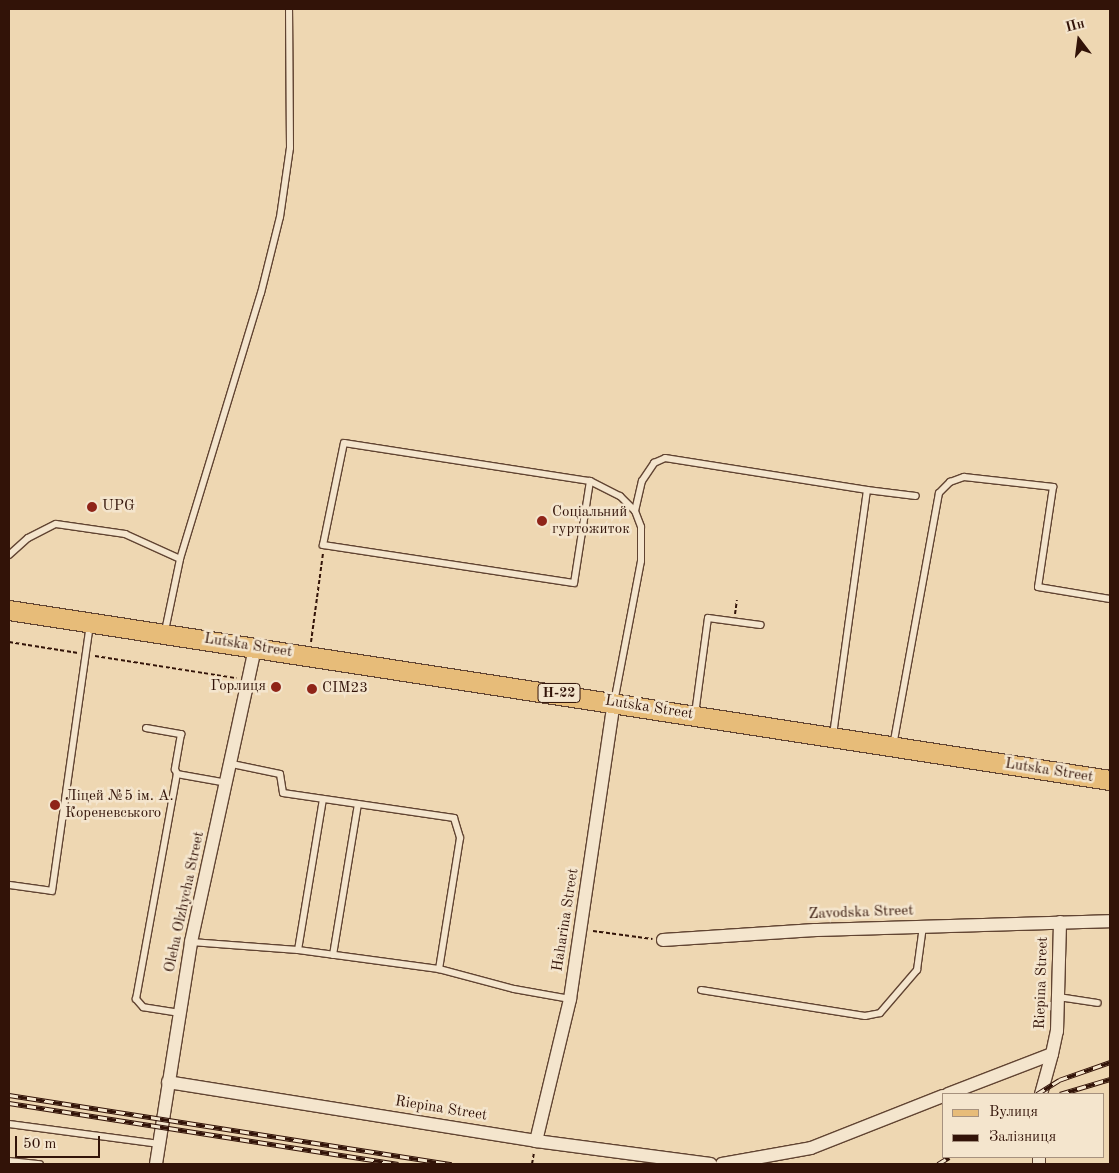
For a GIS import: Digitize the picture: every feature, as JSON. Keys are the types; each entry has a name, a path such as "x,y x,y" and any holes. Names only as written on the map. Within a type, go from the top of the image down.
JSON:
{"main road":[{"name":"Lutska Street","path":"9,610 91,621 1110,780"}],"street":[{"name":"Oleha Olzhycha Street","path":"156,1164 191,942 228,783 255,648"},
{"name":"Haharina Street","path":"536,1141 570,999 614,702"},
{"name":"Zavodska Street","path":"663,940 923,926 1110,921"},
{"name":"Riepina Street","path":"1040,1093 1057,1031 1060,922"},
{"path":"951,1093 1052,1054"},
{"name":"Riepina Street","path":"168,1082 536,1141 710,1164"},
{"path":"722,1164 811,1148 942,1096"}],"lane":[{"path":"165,633 180,559 261,293 280,217 290,148 289,9"},
{"path":"590,482 574,583 324,546 344,443 590,482 620,496 635,511 640,527 641,561 614,702"},
{"path":"635,511 642,481 654,463 666,458 916,496"},
{"path":"893,747 939,494 950,482 964,478 1053,487 1038,587 1110,599"},
{"path":"833,737 867,490"},
{"path":"9,555 28,538 56,524 125,534 180,559"},
{"path":"695,715 708,618 761,625"},
{"path":"9,886 52,891 91,621"},
{"path":"146,728 181,734 174,768 177,774 136,999 143,1007 180,1013"},
{"path":"232,764 280,774 283,793 454,818 460,838 440,969"},
{"path":"177,774 228,783"},
{"path":"298,950 323,799"},
{"path":"333,954 358,804"},
{"path":"701,990 865,1016 880,1013 917,970 923,926"},
{"path":"191,942 298,950 440,969 514,989 570,999"},
{"path":"1058,997 1098,1003"},
{"path":"9,1124 158,1144"},
{"path":"9,1160 40,1164"}],"path":[{"path":"309,656 324,546"},
{"path":"734,621 737,600"},
{"path":"9,642 249,680"},
{"path":"580,929 663,940"}],"railway":[{"path":"1039,1093 1059,1080 1110,1062"},
{"path":"1063,1093 1110,1079"},
{"path":"9,1095 452,1164"},
{"path":"9,1103 398,1164"},
{"path":"938,1164 947,1158"}],"place":[{"name":"UPG","path":"92,507"},
{"name":"Соціальний гуртожиток","path":"542,521"},
{"name":"Горлиця","path":"276,687"},
{"name":"СІМ23","path":"312,689"},
{"name":"Ліцей №5 ім. А. Кореневського","path":"55,805"}]}
